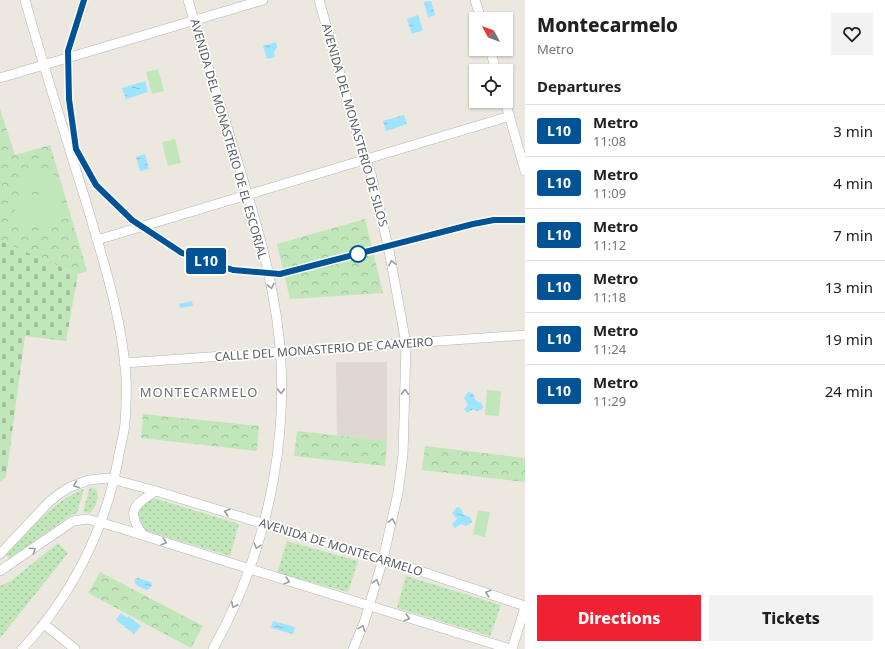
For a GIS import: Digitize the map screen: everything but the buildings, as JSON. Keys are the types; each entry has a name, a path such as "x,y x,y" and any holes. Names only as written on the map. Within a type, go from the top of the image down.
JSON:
{"street":[{"path":"22,649 44,624 78,572 100,522 114,479 125,423 126,378 123,348 115,302 25,0"},
{"name":"AVENIDA DEL MONASTERIO DE EL ESCORIAL","path":"188,0 248,194 262,246 273,298 280,352 282,405 280,441 264,523 244,585 213,649"},
{"path":"0,78 263,0"},
{"name":"AVENIDA DEL MONASTERIO DE SILOS","path":"319,0 371,174 390,250 406,344 403,455 398,493 383,559 364,623 353,649"},
{"path":"475,0 479,12"},
{"path":"507,108 525,171"},
{"path":"97,240 248,194 349,166 366,159 510,116"},
{"name":"CALLE DEL MONASTERIO DE CAAVEIRO","path":"124,363 525,335"},
{"name":"AVENIDA DE MONTECARMELO","path":"0,554 49,502 59,494 70,487 89,480 108,478 383,559 525,607"},
{"path":"143,535 134,521 133,514 136,506 143,498 156,491"},
{"path":"0,571 74,521 88,519 511,649 525,607"},
{"path":"44,624 75,649"}],"shaded area":[{"path":"336,362 387,362 387,441 337,436"}],"green space":[{"path":"158,69 164,91 152,94 146,72"},
{"path":"0,109 15,155 50,145 87,271 78,274 0,241"},
{"path":"175,139 181,163 168,166 162,142"},
{"path":"52,168 56,186 21,195 16,177"},
{"path":"59,190 66,218 20,230 13,202"},
{"path":"365,219 383,293 290,299 277,244"},
{"path":"0,241 78,274 66,341 25,336 6,477 0,482"},
{"path":"487,390 501,391 499,416 485,415"},
{"path":"143,414 259,426 257,451 141,438"},
{"path":"297,431 387,441 385,466 294,456"},
{"path":"425,446 525,458 525,482 422,470"},
{"path":"90,487 96,489 98,495 96,505 90,513 83,512"},
{"path":"84,489 77,513 71,515 10,559 6,554 42,517 62,501"},
{"path":"150,499 157,499 239,524 230,556 147,531 140,525 138,517 140,505"},
{"path":"478,510 490,512 485,537 473,534"},
{"path":"287,541 358,561 348,592 277,573"},
{"path":"58,543 68,553 0,638 0,586 12,580"},
{"path":"100,572 203,626 191,648 88,593"},
{"path":"406,576 501,605 490,636 397,608"}],"water":[{"path":"431,1 435,15 428,17 424,2"},
{"path":"418,15 423,30 412,34 407,19"},
{"path":"276,42 277,48 274,52 275,57 267,59 263,46"},
{"path":"145,81 148,92 126,99 122,88"},
{"path":"404,115 407,124 386,131 383,121"},
{"path":"145,154 149,169 140,171 136,157"},
{"path":"201,259 203,267 187,271 185,263"},
{"path":"192,301 193,306 180,308 179,304"},
{"path":"468,392 473,394 476,401 481,403 483,407 481,410 477,411 473,409 467,413 464,409 468,405 464,398"},
{"path":"457,507 461,509 464,515 470,517 472,522 466,526 461,524 455,528 452,524 457,519 452,513"},
{"path":"138,578 151,582 152,585 146,590 136,585 135,579"},
{"path":"121,613 127,618 128,616 141,626 134,634 116,620"},
{"path":"273,621 295,627 293,634 271,628"}],"metro line":[{"name":"L10","path":"84,0 68,51 69,99 76,149 96,185 132,220 182,253 233,270 280,274 473,224 494,220 525,220"}],"district":[{"name":"MONTECARMELO","path":"199,392"}]}
